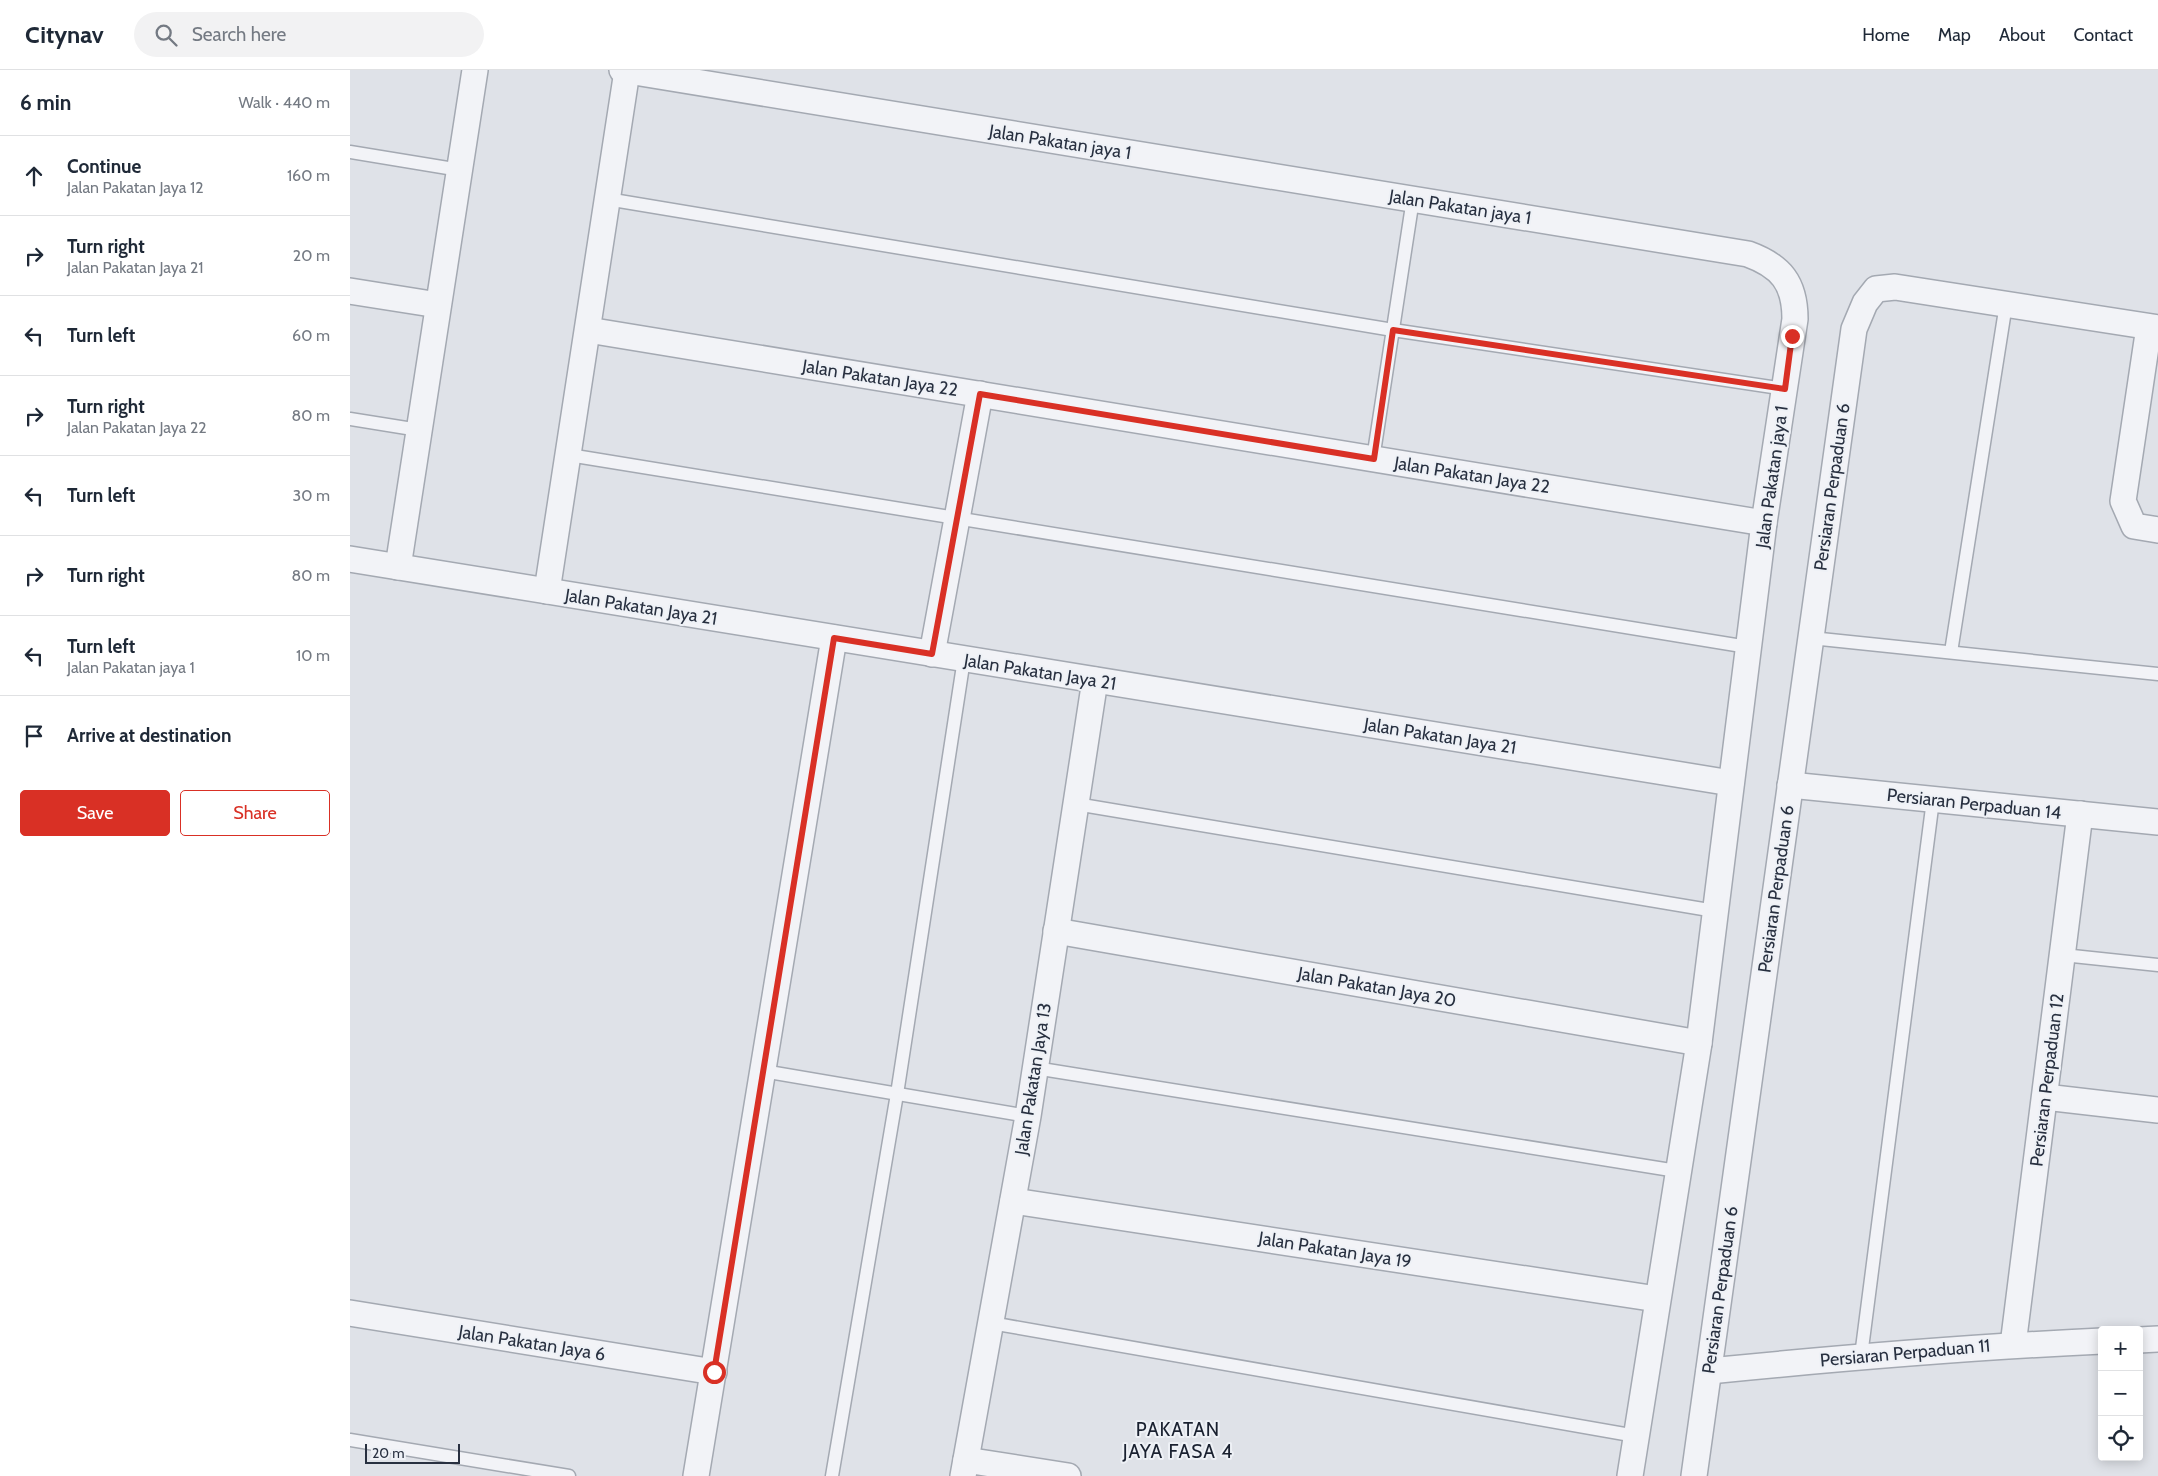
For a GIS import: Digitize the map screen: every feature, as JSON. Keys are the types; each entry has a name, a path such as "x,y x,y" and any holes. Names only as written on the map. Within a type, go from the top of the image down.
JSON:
{"street":[{"path":"398,567 475,70"},
{"path":"548,591 625,70"},
{"name":"Jalan Pakatan jaya 1","path":"625,70 1748,254 1765,260 1779,270 1789,285 1795,302 1795,319 1764,523 1698,1044 1630,1476"},
{"name":"Persiaran Perpaduan 6","path":"1694,1476 1854,329 1865,303 1876,290 1895,287 2006,304"},
{"path":"350,291 438,305"},
{"path":"2006,304 2153,328 2123,500 2134,526 2158,530"},
{"name":"Jalan Pakatan Jaya 22","path":"588,330 1764,523"},
{"path":"932,654 980,394"},
{"name":"Jalan Pakatan Jaya 21","path":"350,559 1731,783"},
{"path":"696,1476 834,638"},
{"name":"Jalan Pakatan Jaya 13","path":"964,1468 1028,1116 1096,680"},
{"name":"Persiaran Perpaduan 14","path":"1790,786 2158,822"},
{"name":"Persiaran Perpaduan 12","path":"2012,1345 2080,814"},
{"name":"Jalan Pakatan Jaya 20","path":"1056,931 1698,1044"},
{"path":"2045,1097 2158,1110"},
{"name":"Jalan Pakatan Jaya 19","path":"1013,1201 1657,1299"},
{"name":"Jalan Pakatan Jaya 6","path":"350,1313 714,1372"},
{"path":"2143,1340 2158,1339"},
{"name":"Persiaran Perpaduan 11","path":"1709,1371 1860,1356 2012,1345 2098,1341"},
{"path":"964,1468 1068,1476"}],"lane":[{"path":"350,152 460,170"},
{"path":"607,199 1393,330 1785,389"},
{"path":"1374,459 1413,199"},
{"path":"1951,652 2006,304"},
{"path":"350,419 419,430"},
{"path":"569,455 1748,647"},
{"path":"1811,638 2158,674"},
{"path":"832,1476 897,1094 964,659"},
{"path":"1860,1356 1933,800"},
{"path":"1076,804 1716,910"},
{"path":"2063,955 2158,965"},
{"path":"1035,1068 1677,1171"},
{"path":"763,1072 1028,1116"},
{"path":"991,1323 1636,1436"},
{"path":"350,1440 569,1476"}],"district":[{"name":"PAKATAN JAYA FASA 4","path":"1178,1440"}],"route":[{"path":"714,1372 834,638 932,654 980,394 1374,459 1393,330 1785,389 1792,336"}]}
